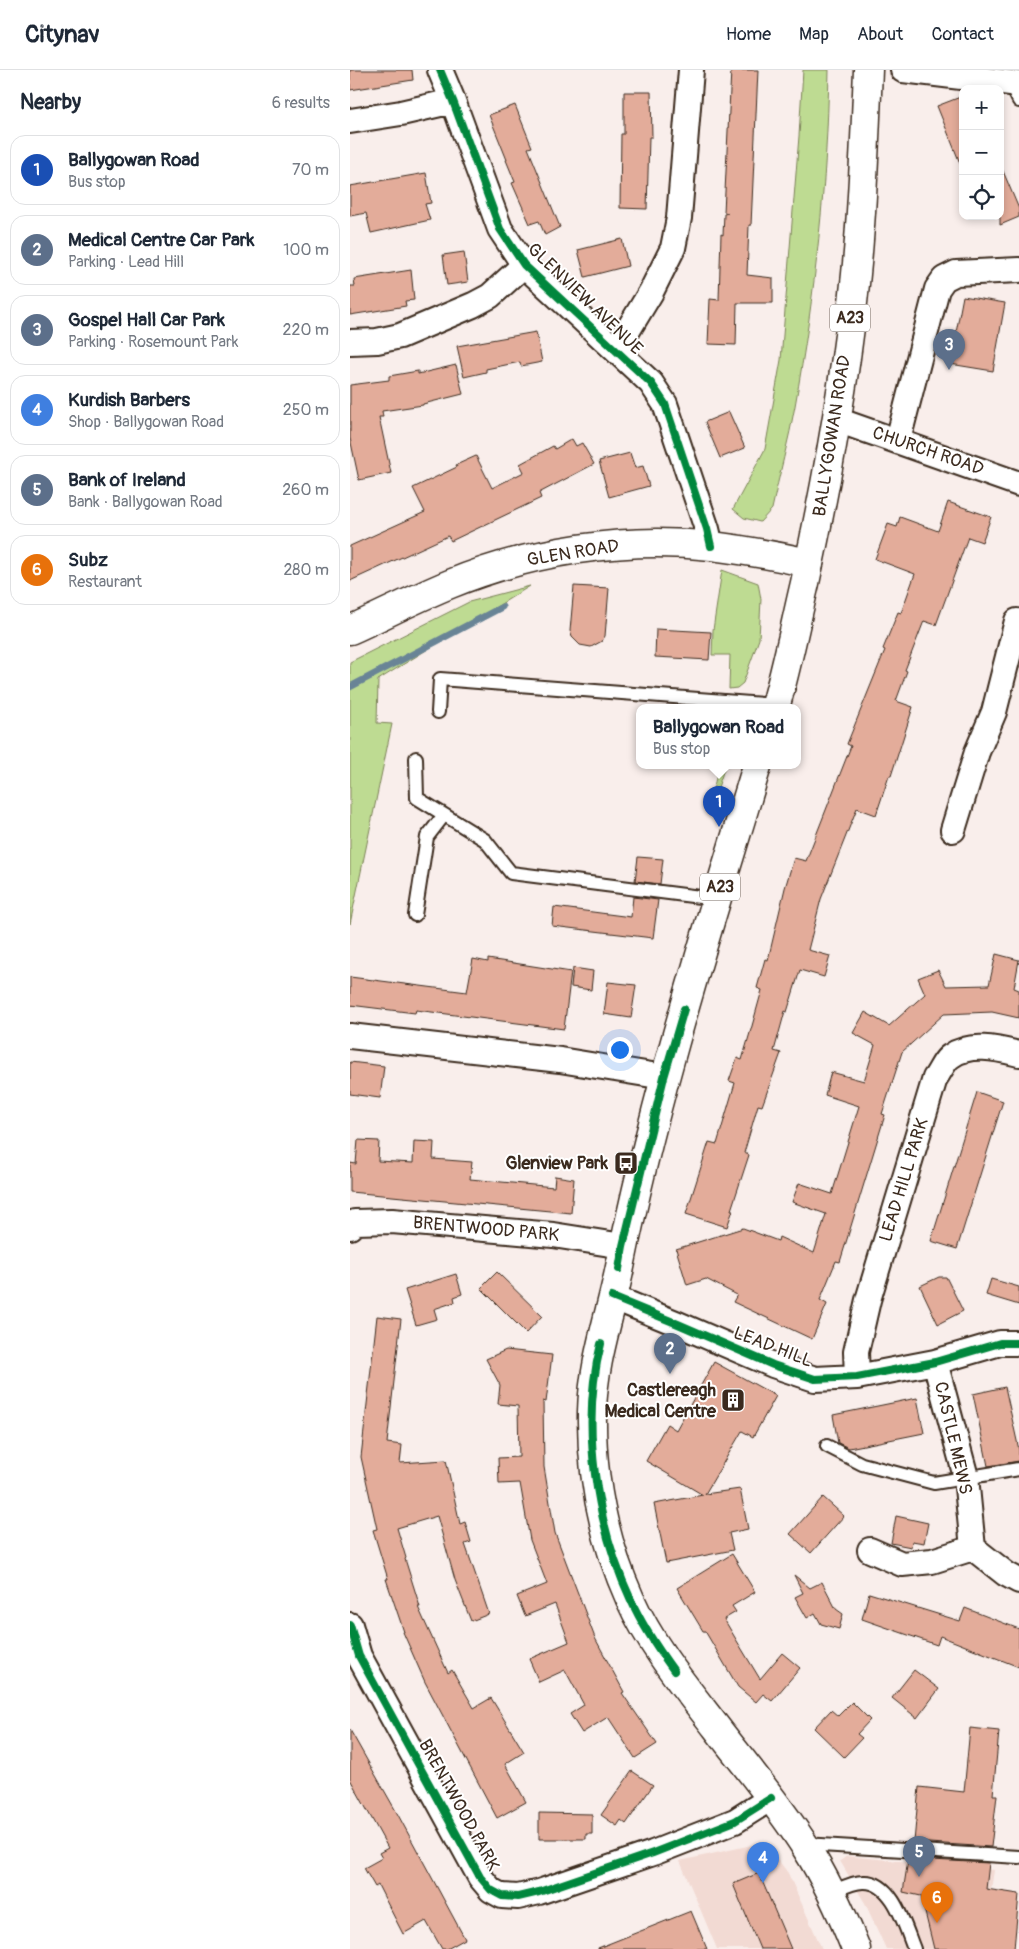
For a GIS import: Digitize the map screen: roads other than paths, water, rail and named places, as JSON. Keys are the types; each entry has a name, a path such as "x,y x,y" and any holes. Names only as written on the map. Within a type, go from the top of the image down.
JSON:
{"main road":[{"name":"BALLYGOWAN ROAD","path":"775,704 809,563 837,420 856,274 863,185 868,70"},
{"name":"GLEN ROAD","path":"350,630 451,584 517,562 582,548 632,544 711,546 809,563"},
{"name":"A23","path":"756,769 664,1077 623,1246 596,1364 592,1411 593,1459 598,1496 610,1544 631,1600 646,1629 703,1710 804,1844 855,1948"}],"street":[{"name":"GLENVIEW AVENUE","path":"440,70 500,229 524,264 651,384 664,404 707,529 711,546"},
{"path":"616,350 651,292 672,248 679,218 691,70"},
{"path":"903,70 1016,89"},
{"path":"350,121 401,113 453,101"},
{"path":"350,342 377,341 400,336 473,305 490,296 524,264"},
{"path":"898,440 936,289 944,279 956,273 1019,270"},
{"name":"CHURCH ROAD","path":"837,420 1019,484"},
{"path":"953,830 977,752 994,712 1018,621"},
{"path":"350,1036 560,1060 664,1077"},
{"name":"LEAD HILL PARK","path":"856,1377 856,1352 868,1300 935,1078 950,1056 969,1047 1004,1050 1019,1054"},
{"name":"BRENTWOOD PARK","path":"350,1227 355,1222 392,1220 553,1235 623,1246"},
{"name":"LEAD HILL","path":"612,1297 773,1365 815,1379 856,1377 935,1362 1000,1343 1019,1343"},
{"name":"CASTLE MEWS","path":"935,1362 966,1477 973,1548"},
{"path":"870,1550 902,1564 932,1561 973,1548 1006,1574 1019,1580"},
{"name":"BRENTWOOD PARK","path":"350,1625 359,1656 480,1877 491,1890 502,1896 518,1897 539,1892 653,1853 735,1821 771,1798"}],"lane":[{"path":"438,712 440,679 750,704"},
{"path":"416,758 417,798 485,840 511,874 716,899"},
{"path":"415,915 428,837 444,815"},
{"path":"826,1446 862,1464 934,1483 1019,1469"},
{"path":"804,1844 1019,1857"},
{"path":"830,1894 862,1882 871,1882 879,1885 891,1897 914,1949"}],"waterway":[{"path":"350,687 502,607"}],"place":[{"name":"Gospel Hall Car Park","path":"949,370"},
{"name":"Ballygowan Road","path":"719,827"},
{"name":"Glenview Park","path":"626,1163"},
{"name":"Medical Centre Car Park","path":"670,1374"},
{"name":"Castlereagh Medical Centre","path":"733,1400"},
{"name":"Bank of Ireland","path":"919,1877"},
{"name":"Kurdish Barbers","path":"763,1883"},
{"name":"Subz","path":"937,1923"}]}
